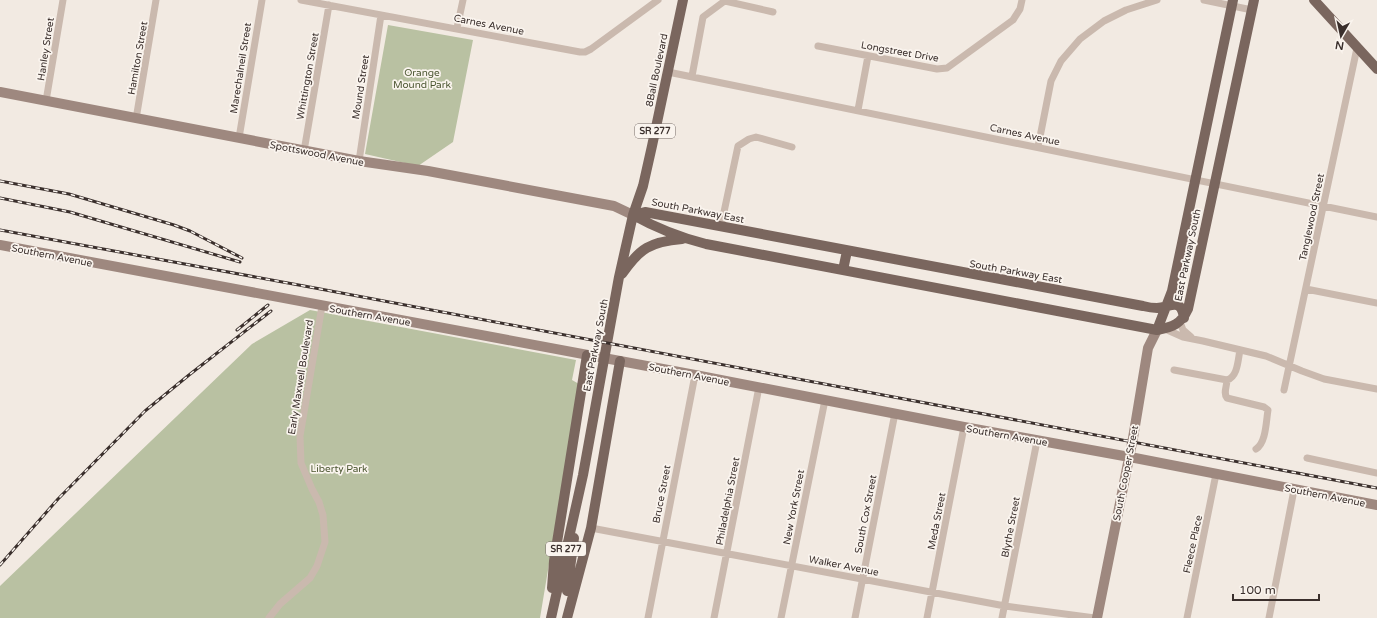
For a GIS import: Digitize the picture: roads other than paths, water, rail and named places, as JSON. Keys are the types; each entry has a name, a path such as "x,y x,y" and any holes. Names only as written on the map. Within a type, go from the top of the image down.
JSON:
{"main road":[{"name":"8Ball Boulevard","path":"633,215 643,186 683,0"},
{"path":"1314,0 1377,69"},
{"name":"East Parkway South","path":"1161,330 1166,305 1172,290 1232,3"},
{"name":"East Parkway South","path":"1182,320 1188,309 1253,5"},
{"name":"Spottswood Avenue","path":"0,92 304,151 428,171 614,206 633,215"},
{"name":"South Parkway East","path":"633,215 645,212 1143,306 1157,308 1175,304 1183,311 1182,320"},
{"name":"East Parkway South","path":"550,618 582,478 633,215"},
{"path":"633,215 656,228 686,239 843,270 1161,330 1182,320"},
{"path":"620,277 636,255 645,248 663,241 686,239"},
{"name":"Southern Avenue","path":"0,245 759,387 1377,505"},
{"path":"843,270 847,251"},
{"name":"South Cooper Street","path":"1096,618 1148,348 1161,330"},
{"path":"550,618 554,561 587,355"},
{"path":"565,618 591,528 620,361"},
{"name":"East Parkway South","path":"565,618 582,478"}],"street":[{"name":"Hanley Street","path":"46,101 63,0"},
{"name":"Hamilton Street","path":"136,119 156,0"},
{"name":"Marechalneil Street","path":"239,138 262,0"},
{"name":"Carnes Avenue","path":"301,0 580,52 585,52 658,0"},
{"path":"457,28 462,0"},
{"path":"692,76 703,17 725,0 773,12"},
{"name":"Longstreet Drive","path":"818,46 937,69 947,68 1013,20 1020,9 1022,0"},
{"path":"1038,148 1051,82 1061,61 1080,39 1104,21 1126,10 1157,0"},
{"path":"1204,0 1253,5"},
{"name":"Whittington Street","path":"304,151 329,5"},
{"name":"Mound Street","path":"359,161 381,15"},
{"name":"Tanglewood Street","path":"1284,390 1357,48"},
{"path":"858,110 868,56"},
{"name":"Carnes Avenue","path":"668,72 1377,217"},
{"path":"721,226 738,146 749,139 756,137 792,147"},
{"path":"1306,289 1377,303"},
{"name":"Early Maxwell Boulevard","path":"269,618 280,604 310,578 318,566 325,542 323,515 319,502 301,463 300,436 322,306"},
{"path":"1182,320 1183,330 1187,335 1193,338"},
{"path":"1161,330 1183,337 1193,338 1266,356 1324,379 1377,389"},
{"path":"1174,370 1228,380 1235,375 1240,350"},
{"name":"Bruce Street","path":"648,618 695,375"},
{"path":"1228,380 1225,392 1227,398 1264,407 1268,410 1263,441 1260,447 1256,450"},
{"name":"Philadelphia Street","path":"714,618 759,387"},
{"name":"New York Street","path":"781,618 825,400"},
{"name":"South Cox Street","path":"855,618 895,413"},
{"name":"Meda Street","path":"927,618 964,427"},
{"name":"Blythe Street","path":"1002,618 1037,441"},
{"path":"1307,458 1377,473"},
{"name":"Fleece Place","path":"1187,618 1216,474"},
{"path":"1269,618 1294,490"},
{"name":"Walker Avenue","path":"591,528 663,540 1004,606 1096,618"}],"railway":[{"path":"0,181 69,194 174,225 190,231 242,258"},
{"path":"0,198 70,212 240,262"},
{"path":"0,230 1377,488"},
{"path":"237,330 268,305"},
{"path":"0,565 58,499 145,411 271,311"}],"park label":[{"name":"Orange Mound Park","path":"422,78"},
{"name":"Liberty Park","path":"339,468"}]}
